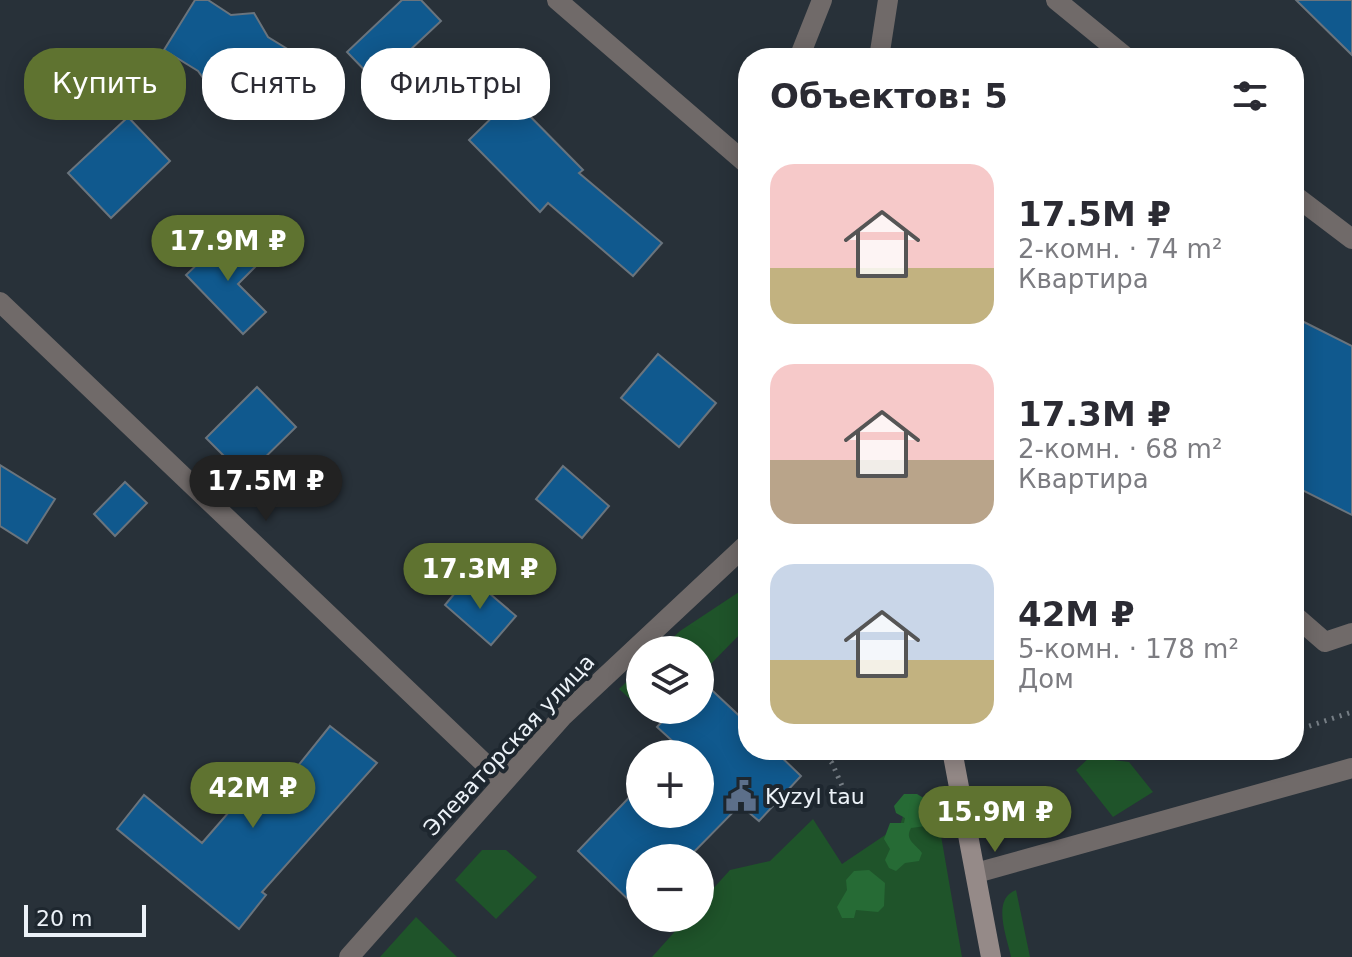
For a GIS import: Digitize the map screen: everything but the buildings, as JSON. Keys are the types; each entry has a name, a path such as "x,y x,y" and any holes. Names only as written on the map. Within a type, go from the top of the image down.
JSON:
{"street":[{"path":"557,0 738,156"},
{"path":"803,48 822,0"},
{"path":"881,48 888,0"},
{"path":"1056,0 1115,48"},
{"path":"1304,203 1352,239"},
{"path":"0,302 503,781"},
{"name":"Элеваторская улица","path":"349,957 562,717 738,552"},
{"path":"1304,624 1325,642 1352,633"},
{"path":"954,760 991,957"},
{"path":"976,873 1352,768"}],"path":[{"path":"1304,728 1352,712"},
{"path":"829,760 843,788"}],"green space":[{"path":"738,593 738,636 714,661 714,636 675,636"},
{"path":"626,682 626,695 619,689"},
{"path":"1087,760 1129,762 1153,792 1113,817 1076,770"},
{"path":"904,794 917,794 927,800 926,826 911,828 909,832 910,839 922,853 919,861 905,863 896,871 889,868 885,860 890,849 884,839 890,823 904,823 905,818 896,813 894,806"},
{"path":"934,795 962,957 652,957 674,932 714,932 714,888 730,870 770,861 813,819 842,864 900,825 909,799"},
{"path":"482,850 506,850 537,877 496,919 455,880"},
{"path":"869,870 885,883 884,906 878,912 856,910 854,918 842,918 837,907 847,890 846,880 854,871"},
{"path":"1016,890 1030,957 1011,957 1004,929 1004,901"},
{"path":"416,917 457,957 380,957"}],"place":[{"name":"Kyzyl tau","path":"741,796"}]}
